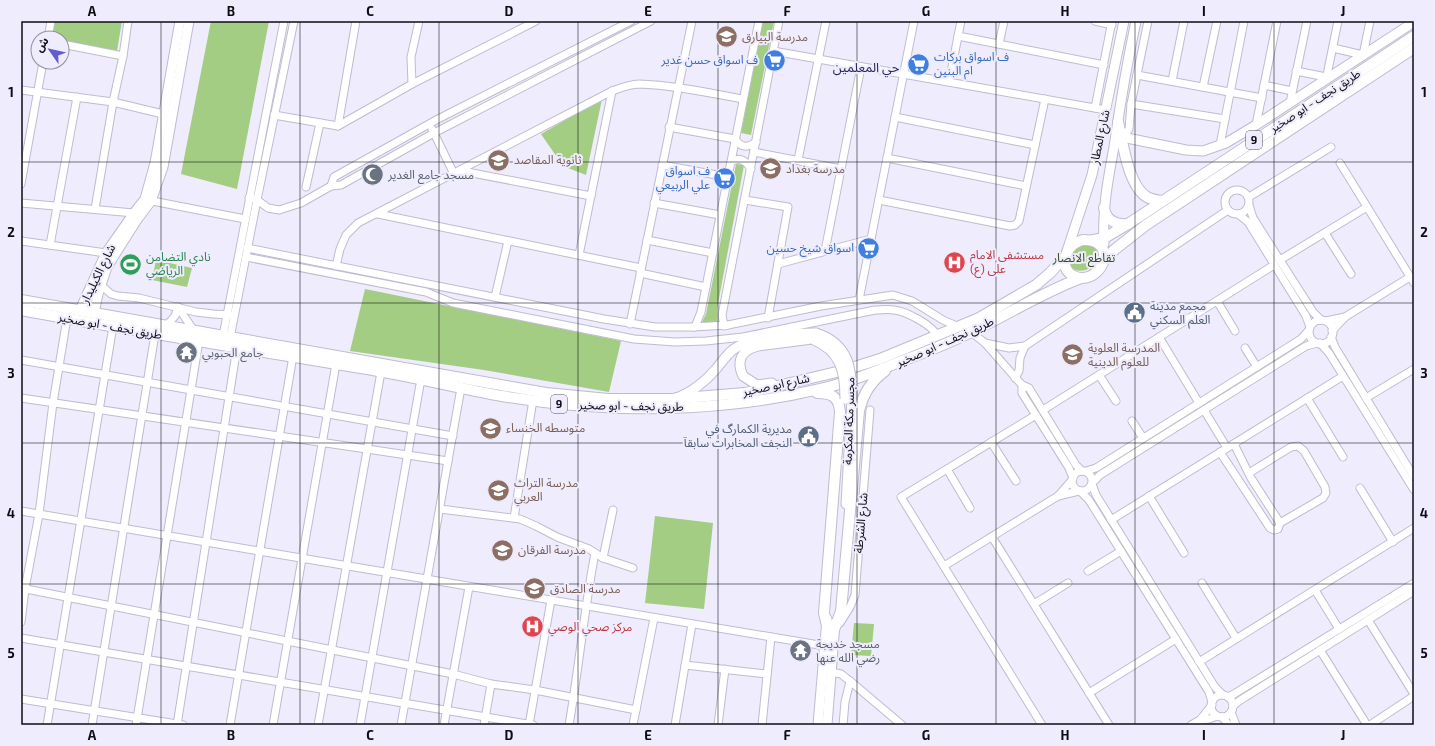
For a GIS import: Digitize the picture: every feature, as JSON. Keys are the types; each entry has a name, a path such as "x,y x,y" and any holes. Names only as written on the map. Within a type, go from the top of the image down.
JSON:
{"highway":[{"name":"طريق نجف - ابو صخير","path":"1092,240 1104,238 1128,224 1414,36"},
{"name":"طريق نجف - ابو صخير","path":"1104,258 1146,225 1414,48"},
{"path":"1118,122 1130,170 1141,192 1151,199 1162,201"},
{"path":"1104,208 1107,216 1114,222 1128,224"},
{"path":"1092,240 1100,245 1104,258"},
{"name":"9","path":"1066,254 1072,245 1079,241 1092,240"},
{"path":"1066,254 1065,265 1069,272 1081,278"},
{"name":"طريق نجف - ابو صخير","path":"959,327 979,318 1027,291 1043,279 1066,254"},
{"name":"9","path":"1081,278 1092,274 1100,268 1104,258"},
{"name":"طريق نجف - ابو صخير","path":"21,300 502,385 533,400 579,406 654,408 724,405 821,389 860,378 925,353 972,332 1049,290 1081,278"},
{"name":"طريق نجف - ابو صخير","path":"21,310 155,334 293,356 421,379 500,396 522,394 608,399"},
{"name":"شارع ابو صخير","path":"608,399 672,399 745,392 769,388 846,370 880,359 959,327"},
{"path":"831,628 841,611 857,428 861,403 867,390 877,377 902,361"},
{"path":"500,396 504,391 502,385"},
{"path":"795,394 830,394 836,398 839,404 839,425 824,613 831,628"}],"main road":[{"path":"148,200 180,21"},
{"path":"138,212 148,200 163,167 189,21"},
{"name":"شارع المطار","path":"1066,254 1092,175 1124,21"},
{"name":"شارع المطار","path":"1104,258 1104,208 1126,67 1136,21"},
{"path":"1121,136 1186,150 1203,151 1220,145 1290,104 1326,78 1363,55 1403,25 1414,22"},
{"name":"شارع الكيليدار","path":"80,310 106,253 138,212"},
{"name":"شارع الكيليدار","path":"94,313 107,267 138,212"},
{"path":"807,379 791,379 757,384 743,376 740,364 741,358 745,351 750,348 814,336"},
{"path":"672,399 682,396 703,382 727,355 740,346 768,338 814,336"},
{"name":"مجسر مكة المكرمة","path":"814,336 819,342 831,350 840,362 849,400 842,499"},
{"name":"شارع الشرطة","path":"827,725 831,672 831,628 842,499"},
{"path":"818,725 825,646 831,628"}],"street":[{"path":"95,209 128,21"},
{"path":"231,315 245,219 284,21"},
{"path":"226,337 246,256 256,200 294,21"},
{"path":"338,126 356,21"},
{"path":"412,84 411,57 419,21"},
{"path":"274,115 338,126 412,84 536,21"},
{"path":"331,186 334,178 430,124 536,68 631,21"},
{"path":"249,198 253,198 268,208 279,210 301,203 331,186 341,185 434,133 651,21"},
{"path":"630,324 669,127 692,21"},
{"path":"693,327 695,327 700,318 759,21"},
{"path":"728,325 724,326 722,316 779,21"},
{"path":"798,160 826,21"},
{"path":"860,300 914,21"},
{"path":"949,82 961,21"},
{"path":"999,44 1004,21"},
{"path":"1094,21 1112,23 1095,108"},
{"path":"1121,136 1129,130 1131,104 1148,21"},
{"path":"1172,81 1184,21"},
{"path":"1203,87 1217,21"},
{"path":"1220,145 1244,21"},
{"path":"1256,125 1277,21"},
{"path":"1290,104 1307,21"},
{"path":"1296,71 1326,78 1338,21"},
{"path":"1333,48 1363,55 1370,21"},
{"path":"958,36 1104,65"},
{"path":"70,46 122,56"},
{"path":"773,51 1106,110"},
{"path":"825,251 861,67"},
{"path":"536,68 541,77"},
{"path":"21,184 42,70"},
{"path":"1137,75 1262,98"},
{"path":"336,266 340,249 346,235 358,224 462,171 612,91 638,84 677,88 743,99"},
{"path":"1264,85 1292,91"},
{"path":"21,90 113,102 164,114"},
{"path":"579,255 612,91"},
{"path":"50,245 77,97"},
{"path":"879,200 1013,226 1019,221 1044,99"},
{"path":"1131,104 1225,120"},
{"path":"895,117 1035,145"},
{"path":"306,187 320,123"},
{"path":"430,124 454,174"},
{"path":"669,127 735,139 741,145 745,146 749,146 756,142"},
{"path":"1238,214 1245,211 1249,201 1331,147"},
{"path":"754,152 841,169"},
{"path":"887,158 1026,186"},
{"path":"731,162 734,160 742,160 746,162 751,169"},
{"path":"1058,496 1077,472 1096,468 1257,367 1301,339 1314,322 1345,317 1412,280 1340,163"},
{"path":"662,165 728,177"},
{"path":"462,171 591,196"},
{"path":"1414,476 1335,347 1331,334 1331,327 1312,312 1277,262 1248,222 1238,214 1228,210 1225,206 1226,196 1233,190 1243,190 1249,201 1253,218 1277,262 1306,316 1310,336 1329,353 1414,490"},
{"path":"148,200 245,219"},
{"path":"745,200 788,207 768,318"},
{"path":"21,203 138,212"},
{"path":"654,203 720,215"},
{"path":"1043,410 1367,207"},
{"path":"985,343 1003,348 1025,346 1228,210"},
{"path":"378,214 579,255 706,287"},
{"path":"1325,233 1351,274"},
{"path":"778,264 871,239"},
{"path":"495,297 508,240"},
{"path":"646,240 713,254"},
{"path":"21,241 106,253"},
{"path":"247,248 630,324 655,327 728,325 821,306 887,295 900,296 912,300 943,320 959,327"},
{"path":"246,256 426,292 453,303 634,339 690,342 725,340 875,310 887,309 898,310 908,314 932,328 937,336"},
{"path":"426,292 427,284"},
{"path":"101,285 111,294 118,296 140,298 213,314 231,315"},
{"path":"1217,301 1235,331"},
{"path":"166,326 175,316 178,307"},
{"path":"178,307 194,331"},
{"path":"944,566 1058,496 1088,490 1100,475 1306,346 1326,342 1345,317"},
{"path":"21,622 23,589 39,514 53,403 67,318"},
{"path":"46,725 113,326"},
{"path":"654,341 655,327"},
{"path":"972,332 985,343 1022,385 1029,388 1076,465 1090,474 1095,493 1199,662 1215,687 1232,700 1232,710 1236,725"},
{"path":"92,725 155,334"},
{"path":"1159,337 1199,403"},
{"path":"136,721 199,341"},
{"path":"1015,378 1019,371 1020,358 1025,346"},
{"path":"21,699 94,711 136,721 179,725 186,666 237,347"},
{"path":"1245,348 1257,367"},
{"path":"230,725 293,356"},
{"path":"21,360 453,436"},
{"path":"273,725 336,364"},
{"path":"1366,398 1414,369"},
{"path":"318,725 381,372"},
{"path":"1099,375 1116,401"},
{"path":"1111,520 1343,376"},
{"path":"360,725 421,379"},
{"path":"1022,385 1022,393 1069,468 1073,485 1089,500 1209,692 1212,710 1229,725"},
{"path":"401,725 461,388"},
{"path":"21,398 448,462"},
{"path":"1307,398 1343,457"},
{"path":"514,518 533,400"},
{"name":"شارع الشرطة","path":"831,628 850,607 855,595 870,410"},
{"path":"1204,410 1224,450 1229,466 1270,528 1274,530 1278,529 1280,523 1323,498 1326,493 1325,487 1304,450 1298,446 1291,447 1249,473"},
{"path":"1036,414 901,497 1042,725"},
{"path":"1132,421 1143,438"},
{"path":"991,442 1016,481"},
{"path":"1234,444 1249,473 1280,523"},
{"path":"1229,466 1237,466 1242,458"},
{"path":"947,469 970,508"},
{"path":"1360,488 1393,542"},
{"path":"1149,496 1184,553"},
{"path":"440,509 514,518 536,526 563,540 586,547 603,558 633,568"},
{"path":"603,558 613,510"},
{"path":"21,512 825,646"},
{"path":"1199,662 1414,528"},
{"path":"992,537 1109,725"},
{"path":"1088,572 1121,551"},
{"path":"569,725 595,553"},
{"path":"1034,604 1068,583"},
{"path":"1202,583 1236,638"},
{"path":"1200,720 1217,697 1234,694 1414,583"},
{"path":"444,725 469,586"},
{"path":"23,589 453,674 492,684 535,690 636,710"},
{"path":"1315,590 1339,629"},
{"path":"1191,725 1200,720 1227,716 1239,701 1414,591"},
{"path":"21,638 530,725 551,600"},
{"path":"633,725 654,618"},
{"path":"1368,620 1414,695 1370,725"},
{"path":"675,725 692,624"},
{"path":"762,725 771,637"},
{"path":"1089,692 1176,639"},
{"path":"1320,650 1367,725"},
{"path":"685,665 767,674"},
{"path":"718,725 725,670"},
{"path":"831,672 841,674 902,725"},
{"path":"843,725 845,702 850,681"},
{"path":"484,725 492,684"}],"green space":[{"path":"54,21 122,21 117,51 70,42 70,30 52,30"},
{"path":"211,21 269,21 237,189 181,174"},
{"path":"763,21 774,21 751,135 741,133"},
{"path":"602,99 586,175 563,166 541,134"},
{"path":"736,164 744,165 717,309 717,323 702,322 706,314"},
{"name":"تقاطع الانصار","path":"1084,245 1094,247 1097,250 1098,256 1095,263 1090,268 1079,271 1071,266 1070,261 1074,251 1080,246"},
{"path":"156,260 192,268 187,287 152,280"},
{"path":"365,289 621,341 609,392 484,370 350,351"},
{"path":"655,516 713,523 704,609 645,603"},
{"path":"854,623 874,624 871,656 851,655"}],"place":[{"name":"مدرسة البيارق","path":"727,37"},
{"name":"ف اسواق حسن غدير","path":"774,60"},
{"name":"ف اسواق بركات ام البنين","path":"918,64"},
{"name":"ثانوية المقاصد","path":"498,160"},
{"name":"مدرسة بغداد","path":"771,169"},
{"name":"مسجد جامع الغدير","path":"372,175"},
{"name":"ف اسواق علي الربيعي","path":"725,178"},
{"name":"اسواق شيخ حسين","path":"869,248"},
{"name":"مستشفی الامام علی (ع)","path":"955,262"},
{"name":"نادي التضامن الرياضي","path":"130,264"},
{"name":"مجمع مدينة العلم السكني","path":"1134,313"},
{"name":"جامع الحبوبي","path":"187,353"},
{"name":"المدرسة العلوية للعلوم الدينية","path":"1073,355"},
{"name":"متوسطه الخنساء","path":"491,428"},
{"name":"مديرية الكمارگ في النجف المخابرات سابقآ","path":"808,436"},
{"name":"مدرسة التراث العربي","path":"498,490"},
{"name":"مدرسة الفرقان","path":"502,550"},
{"name":"مدرسة الصادق","path":"535,589"},
{"name":"مركز صحي الوصي","path":"532,627"},
{"name":"مسجد خديجة رضي الله عنها","path":"801,651"}],"district":[{"name":"حي المعلمين","path":"866,67"}]}
